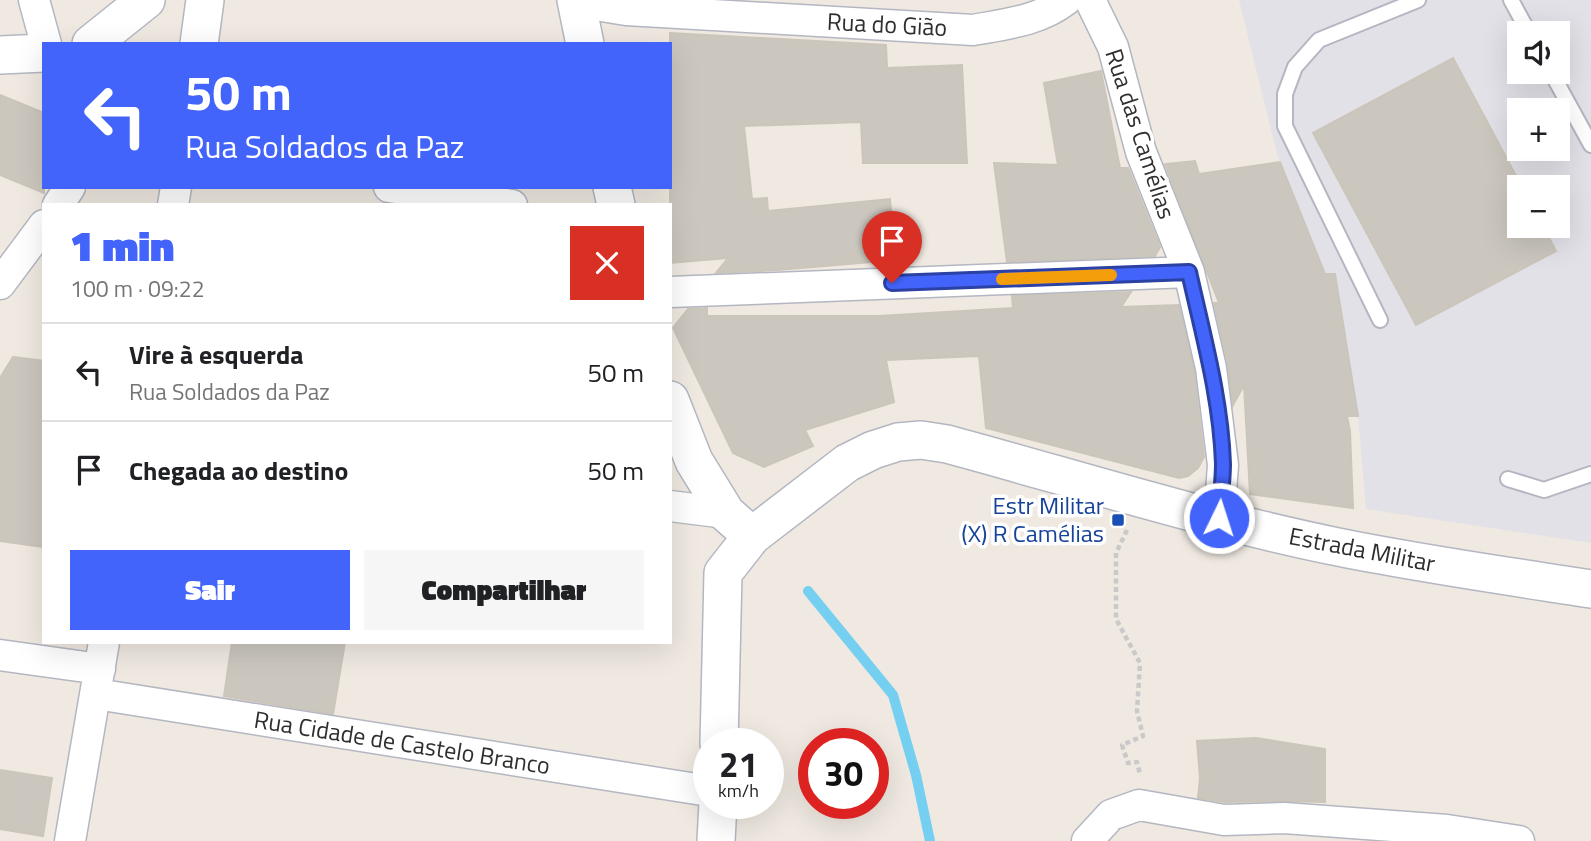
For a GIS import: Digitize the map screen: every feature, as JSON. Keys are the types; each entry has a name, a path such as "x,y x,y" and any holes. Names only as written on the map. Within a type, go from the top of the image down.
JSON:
{"street":[{"path":"34,0 45,42"},
{"path":"94,42 146,0"},
{"path":"199,42 205,0"},
{"name":"Rua do Gião","path":"577,1 626,10 974,30 1025,21 1059,6 1066,0"},
{"name":"Rua das Camélias","path":"1090,0 1113,47 1141,152 1189,272 1213,382 1223,465 1219,518"},
{"path":"577,1 585,42"},
{"path":"0,55 42,53"},
{"path":"403,189 498,203"},
{"path":"0,284 42,228"},
{"path":"672,292 1189,272"},
{"path":"672,405 694,461 739,525"},
{"name":"Estrada Militar","path":"719,728 723,573 739,525 847,463 873,450 898,442 921,440 947,444 1337,547 1468,571 1591,589"},
{"path":"672,507 739,525"},
{"name":"Rua Cidade de Castelo Branco","path":"0,655 100,668 693,788"},
{"path":"70,841 100,668"},
{"path":"1087,841 1111,815 1139,804 1224,820 1284,818 1447,830 1519,841"},
{"path":"716,841 717,819"}],"lane":[{"path":"1380,320 1285,126 1285,94 1295,67 1319,40 1418,0"},
{"path":"1511,0 1522,21"},
{"path":"1558,84 1591,145"},
{"path":"1508,478 1544,490 1591,474"}],"path":[{"path":"1142,497 1116,553 1116,619 1140,663 1138,710 1143,736 1122,744 1128,762 1137,762 1147,806"}],"shaded area":[{"path":"1239,0 1591,0 1591,543 1366,509 1358,415 1335,274 1325,274 1277,154"}],"building":[{"path":"670,33 886,45 887,68 962,65 967,163 863,163 861,122 744,126 752,199 767,198 768,211 890,199 895,260 716,273 728,258 672,263"},
{"path":"1453,58 1516,175 1507,175 1507,238 1549,238 1556,251 1416,325 1313,133"},
{"path":"1101,71 1120,168 1128,168 1160,247 1155,256 1007,262 994,163 1058,165 1044,83"},
{"path":"0,95 42,112 44,193 0,175"},
{"path":"1195,161 1199,174 1280,162 1325,274 1335,274 1358,416 1347,416 1353,508 1250,494 1244,385 1233,405 1228,364 1214,303 1219,303 1165,164"},
{"path":"1131,292 1121,307 1179,305 1194,371 1204,457 1198,468 1188,476 1179,478 986,428 979,356 886,360 894,402 805,430 813,446 764,467 733,453 673,328 688,309 707,308 707,316 879,316 1013,308 1012,296"},
{"path":"13,357 42,361 42,547 0,541 0,378"},
{"path":"232,644 345,644 333,714 224,696"},
{"path":"1256,738 1325,749 1325,802 1225,802 1198,798 1200,778 1197,741"},
{"path":"0,770 52,778 43,836 0,829"}],"waterway":[{"path":"808,591 893,695 916,775 930,841"}],"slow traffic":[{"path":"1002,279 1111,275"}],"place":[{"name":"Estr Militar (X) R Camélias","path":"1118,520"}],"route":[{"path":"892,283 1189,272 1211,368 1223,465 1219,518"}]}
